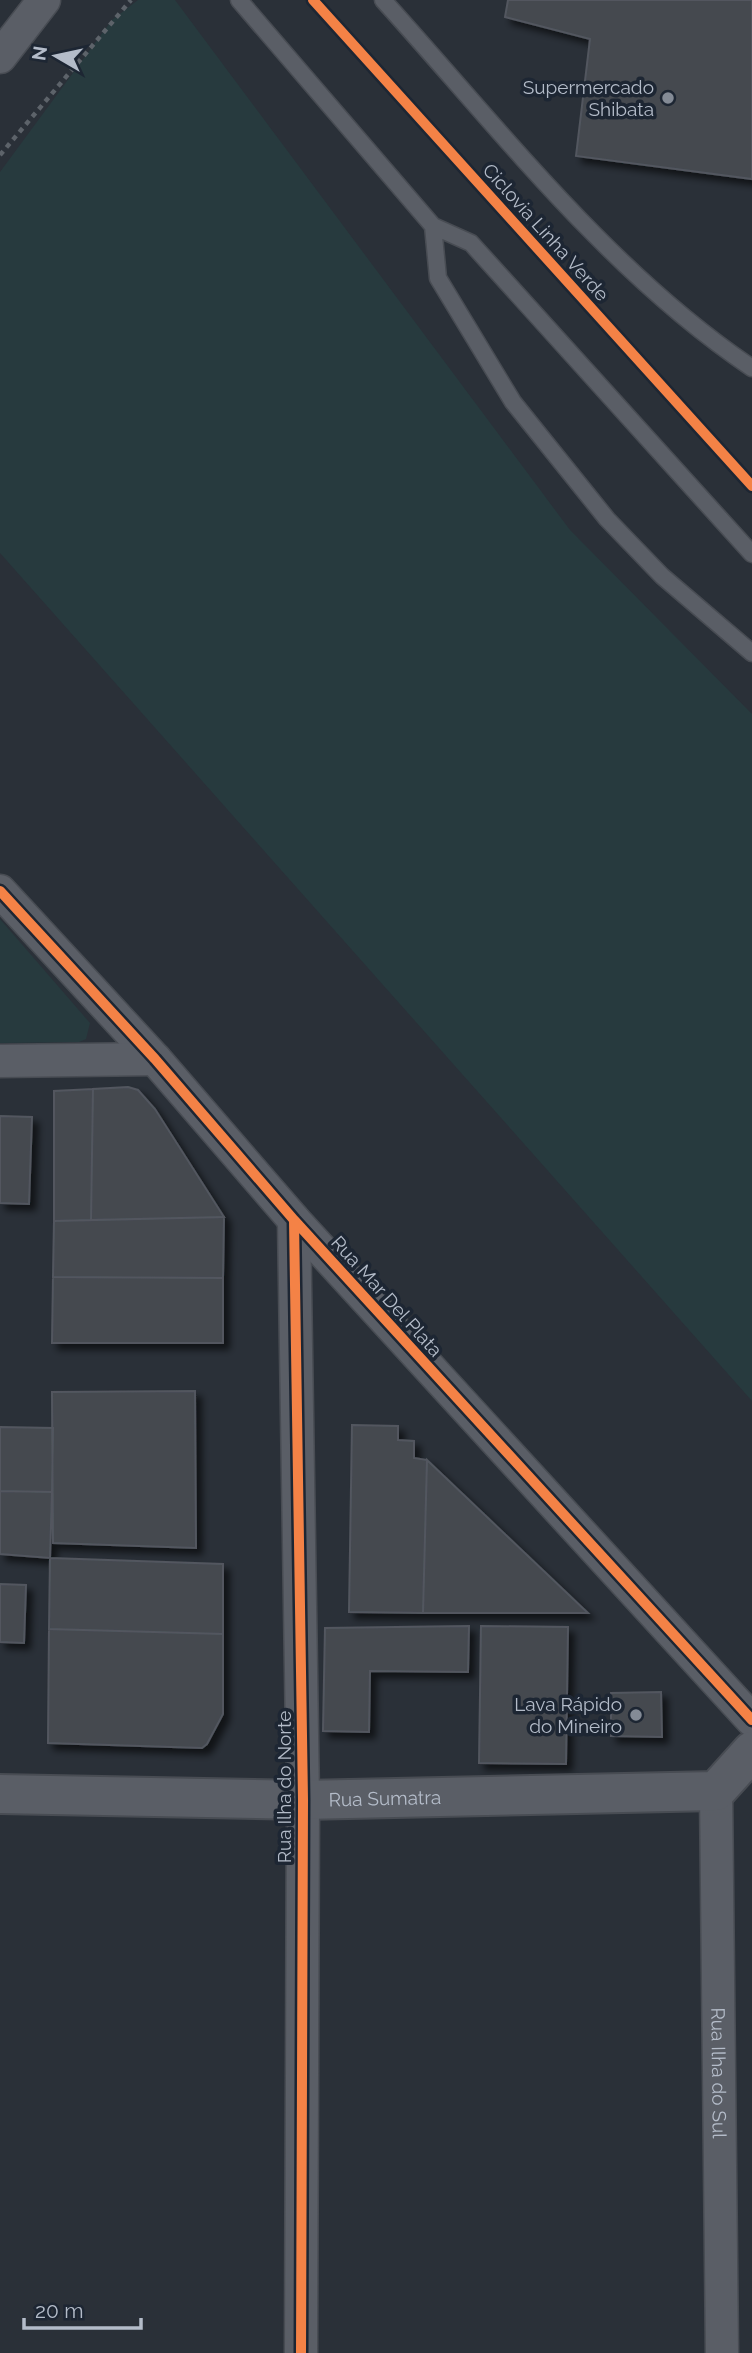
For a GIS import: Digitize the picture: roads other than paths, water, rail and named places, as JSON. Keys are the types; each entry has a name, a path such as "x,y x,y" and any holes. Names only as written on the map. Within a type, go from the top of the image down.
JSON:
{"street":[{"path":"0,57 44,0"},
{"name":"Rua Mar Del Plata","path":"0,891 155,1059 294,1220 752,1720"},
{"path":"0,1061 155,1059"},
{"name":"Rua Ilha do Norte","path":"294,1220 303,1800 301,2353"},
{"path":"716,1791 752,1751"},
{"name":"Rua Sumatra","path":"0,1794 303,1800 716,1791"},
{"name":"Rua Ilha do Sul","path":"716,1791 722,2353"}],"lane":[{"path":"239,0 433,226 471,243 752,554"},
{"path":"383,0 643,284 714,342 752,368"},
{"path":"433,226 438,278 513,401 607,519 662,576 752,653"}],"place":[{"name":"Supermercado Shibata","path":"668,98"},
{"name":"Lava Rápido do Mineiro","path":"636,1715"}]}
